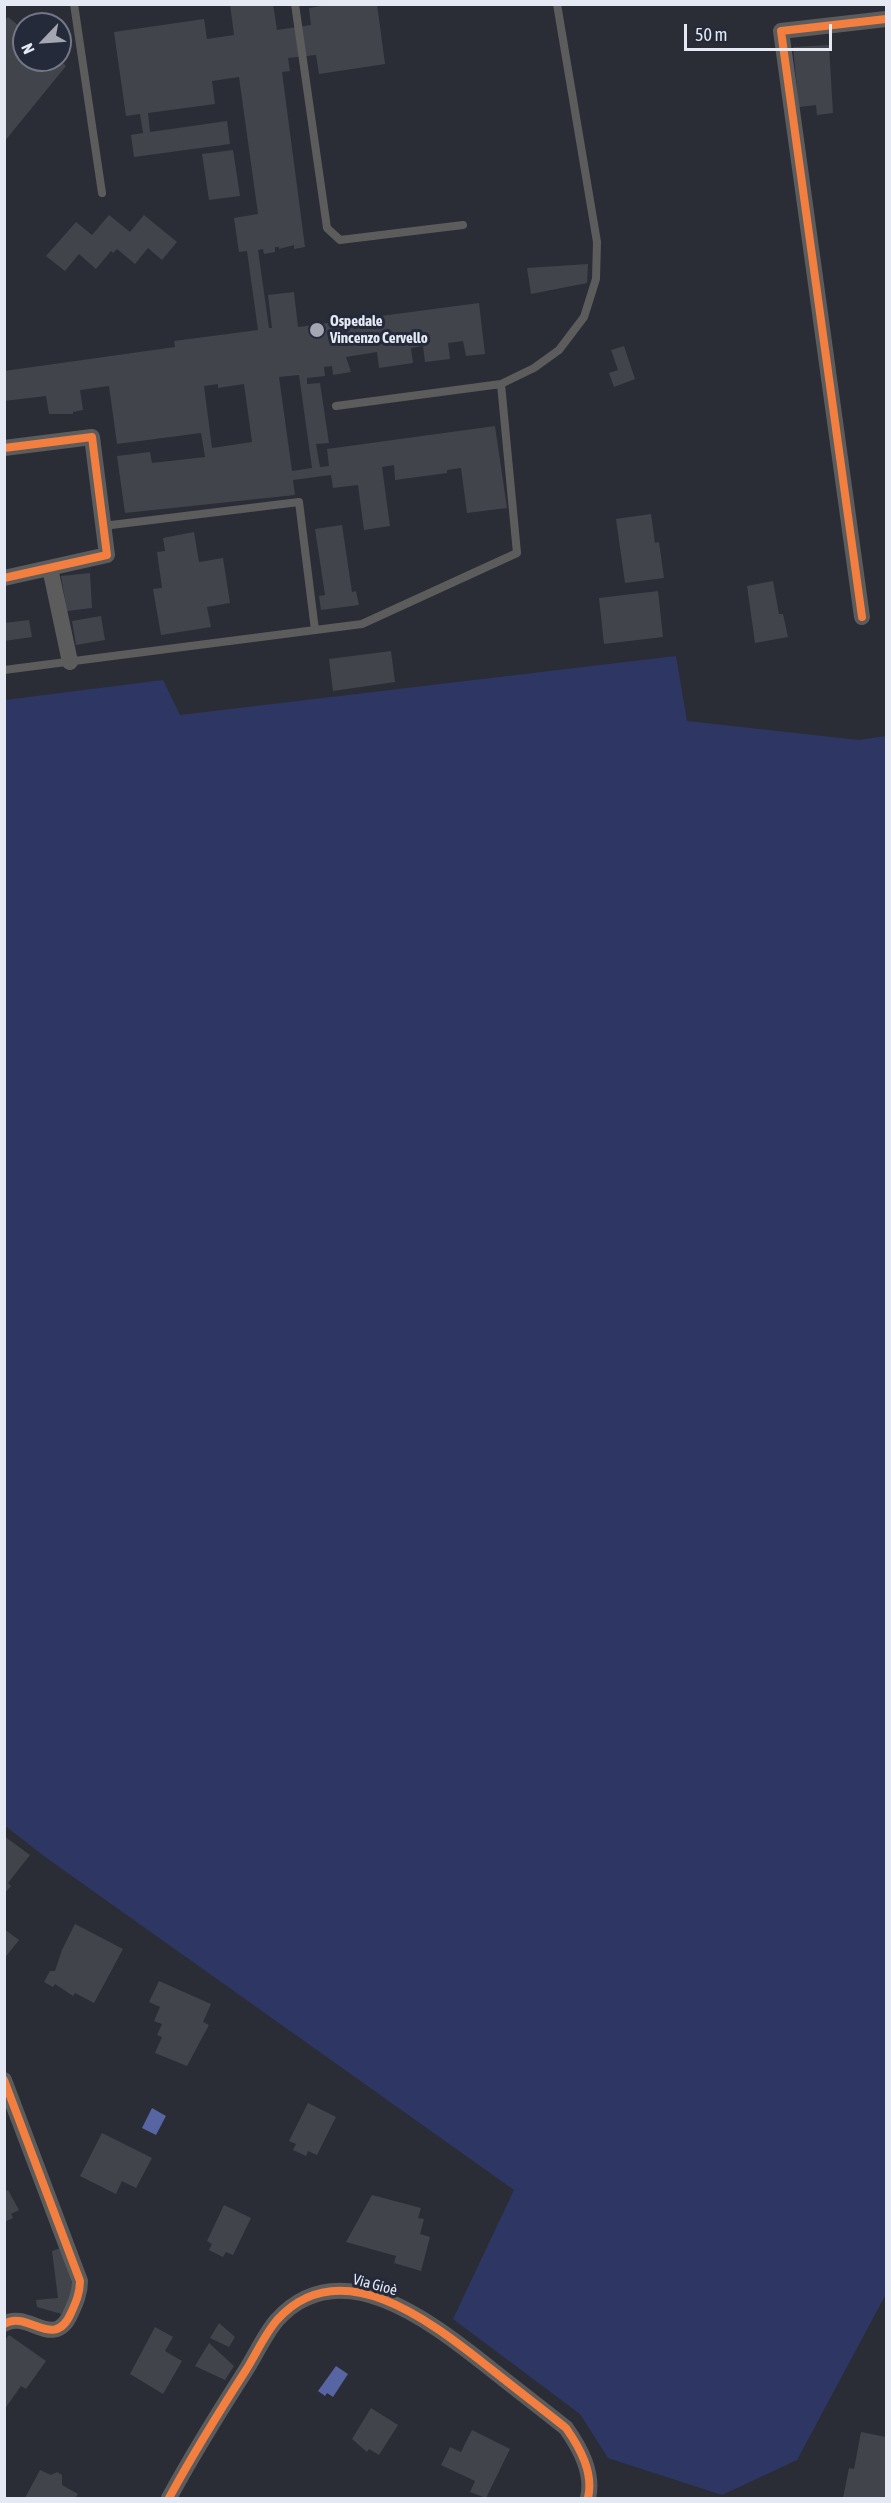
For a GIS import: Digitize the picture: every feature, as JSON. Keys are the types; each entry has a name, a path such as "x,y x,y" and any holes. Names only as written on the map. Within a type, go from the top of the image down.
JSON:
{"street":[{"path":"862,617 781,31 886,19"},
{"path":"4,448 92,437 107,555 4,578"},
{"path":"50,568 70,662"},
{"path":"4,2080 80,2281 80,2294 67,2323 59,2329 53,2331 16,2320 4,2324"},
{"name":"Via Gioè","path":"169,2499 197,2447 277,2320 305,2299 321,2292 348,2290 374,2296 409,2310 456,2341 566,2428 579,2447 587,2469 588,2499"}],"lane":[{"path":"74,4 102,194"},
{"path":"295,4 327,228 340,240 464,225"},
{"path":"336,406 501,384 534,368 559,350 584,317 596,279 597,242 556,4"},
{"path":"4,670 362,624 517,553 501,384"},
{"path":"103,525 299,502 315,630"}],"shaded area":[{"path":"676,656 687,721 859,740 886,736 886,2294 797,2460 722,2495 608,2458 580,2414 453,2319 514,2190 48,1859 4,1825 5,700 163,680 180,715"},
{"path":"152,2108 166,2116 156,2135 142,2128"},
{"path":"336,2366 348,2374 333,2397 327,2393 325,2396 318,2391"}],"building":[{"path":"230,4 273,4 277,30 311,25 309,8 332,4 377,4 385,64 319,74 316,55 288,58 290,71 282,72 305,247 294,249 294,245 279,249 275,247 275,252 264,254 263,249 258,250 269,328 272,328 268,295 294,292 298,327 479,303 485,354 466,356 463,341 448,343 450,359 425,362 423,346 411,348 413,363 379,368 377,352 346,357 351,372 333,375 332,366 324,367 325,376 307,378 307,384 320,383 329,443 316,444 320,467 329,466 327,449 495,426 507,508 467,513 461,468 447,470 447,473 395,480 394,465 382,467 390,526 364,530 358,485 333,488 331,475 293,480 295,495 125,513 117,456 150,452 152,463 205,457 201,433 117,444 109,386 80,390 83,410 73,412 73,414 49,414 46,396 4,401 4,371 175,347 174,341 258,330 247,251 239,252 234,218 258,214 239,77 212,81 215,104 148,113 150,132 227,121 230,144 134,157 131,135 143,133 140,114 126,116 114,32 204,19 207,39 234,35","holes":["299,375 312,468 292,471 279,377","218,384 218,388 244,384 252,442 212,448 204,386"]},
{"path":"8,17 12,20 12,72 61,72 4,142 4,21"},
{"path":"829,45 833,113 817,115 816,105 799,107 793,47"},
{"path":"233,150 240,196 209,200 202,154"},
{"path":"109,215 130,232 144,215 177,242 162,260 148,248 135,264 117,249 113,253 111,251 96,269 79,254 65,271 46,256 76,222 92,235"},
{"path":"588,264 587,283 531,294 527,268"},
{"path":"624,346 635,379 614,387 609,373 618,370 611,350"},
{"path":"651,514 655,543 659,542 664,578 625,583 616,519"},
{"path":"342,525 352,592 356,591 359,605 321,610 319,596 325,595 315,529"},
{"path":"194,532 199,562 223,558 230,603 207,607 211,627 161,635 153,589 162,588 157,552 165,551 163,538"},
{"path":"90,573 92,608 67,611 61,576"},
{"path":"773,581 779,614 783,614 788,637 755,643 747,586"},
{"path":"658,591 663,637 604,644 599,598"},
{"path":"101,616 105,640 76,645 72,621"},
{"path":"29,620 32,637 4,641 4,623"},
{"path":"391,651 395,682 333,691 329,659"},
{"path":"4,1836 30,1855 8,1883 11,1886 4,1894"},
{"path":"75,1924 123,1949 94,2003 75,1993 73,1996 55,1984 53,1987 44,1982 50,1971 55,1971"},
{"path":"4,1929 19,1940 4,1959"},
{"path":"159,1981 211,2004 203,2022 209,2025 187,2066 155,2053 162,2037 157,2035 162,2024 154,2021 160,2007 149,2002"},
{"path":"308,2103 336,2117 317,2155 308,2151 306,2156 293,2150 296,2144 289,2141"},
{"path":"102,2133 152,2158 136,2188 122,2181 116,2194 80,2176"},
{"path":"8,2190 19,2210 11,2214 13,2218 4,2222 4,2192"},
{"path":"372,2195 421,2208 418,2218 424,2219 420,2234 430,2237 421,2271 394,2263 396,2256 346,2242"},
{"path":"224,2205 251,2218 233,2255 226,2252 223,2257 209,2250 212,2244 207,2241"},
{"path":"61,2248 74,2290 65,2315 37,2307 36,2300 58,2298 52,2251"},
{"path":"219,2323 235,2337 229,2347 210,2338"},
{"path":"155,2327 173,2337 165,2351 182,2361 163,2394 130,2374"},
{"path":"9,2335 46,2361 26,2389 21,2386 4,2410 4,2341"},
{"path":"209,2343 234,2366 225,2380 195,2366"},
{"path":"371,2408 398,2425 379,2455 369,2449 367,2452 352,2439"},
{"path":"472,2430 510,2449 486,2498 470,2492 475,2481 441,2465 450,2447 461,2452"},
{"path":"861,2432 886,2437 886,2498 843,2498 849,2468 854,2469"},
{"path":"40,2470 51,2475 57,2472 62,2475 62,2485 78,2494 75,2498 25,2498"}],"cycle path":[{"path":"862,617 781,31 886,19"},
{"path":"4,448 92,437 107,555 4,578"},
{"path":"4,2080 80,2281 71,2313 64,2324 57,2329 40,2328 22,2321 4,2324"},
{"path":"169,2498 206,2433 277,2320 303,2300 330,2291 359,2293 388,2301 416,2316 444,2333 566,2428 581,2452 587,2470 588,2498"}],"place":[{"name":"Ospedale Vincenzo Cervello","path":"317,330"}]}
